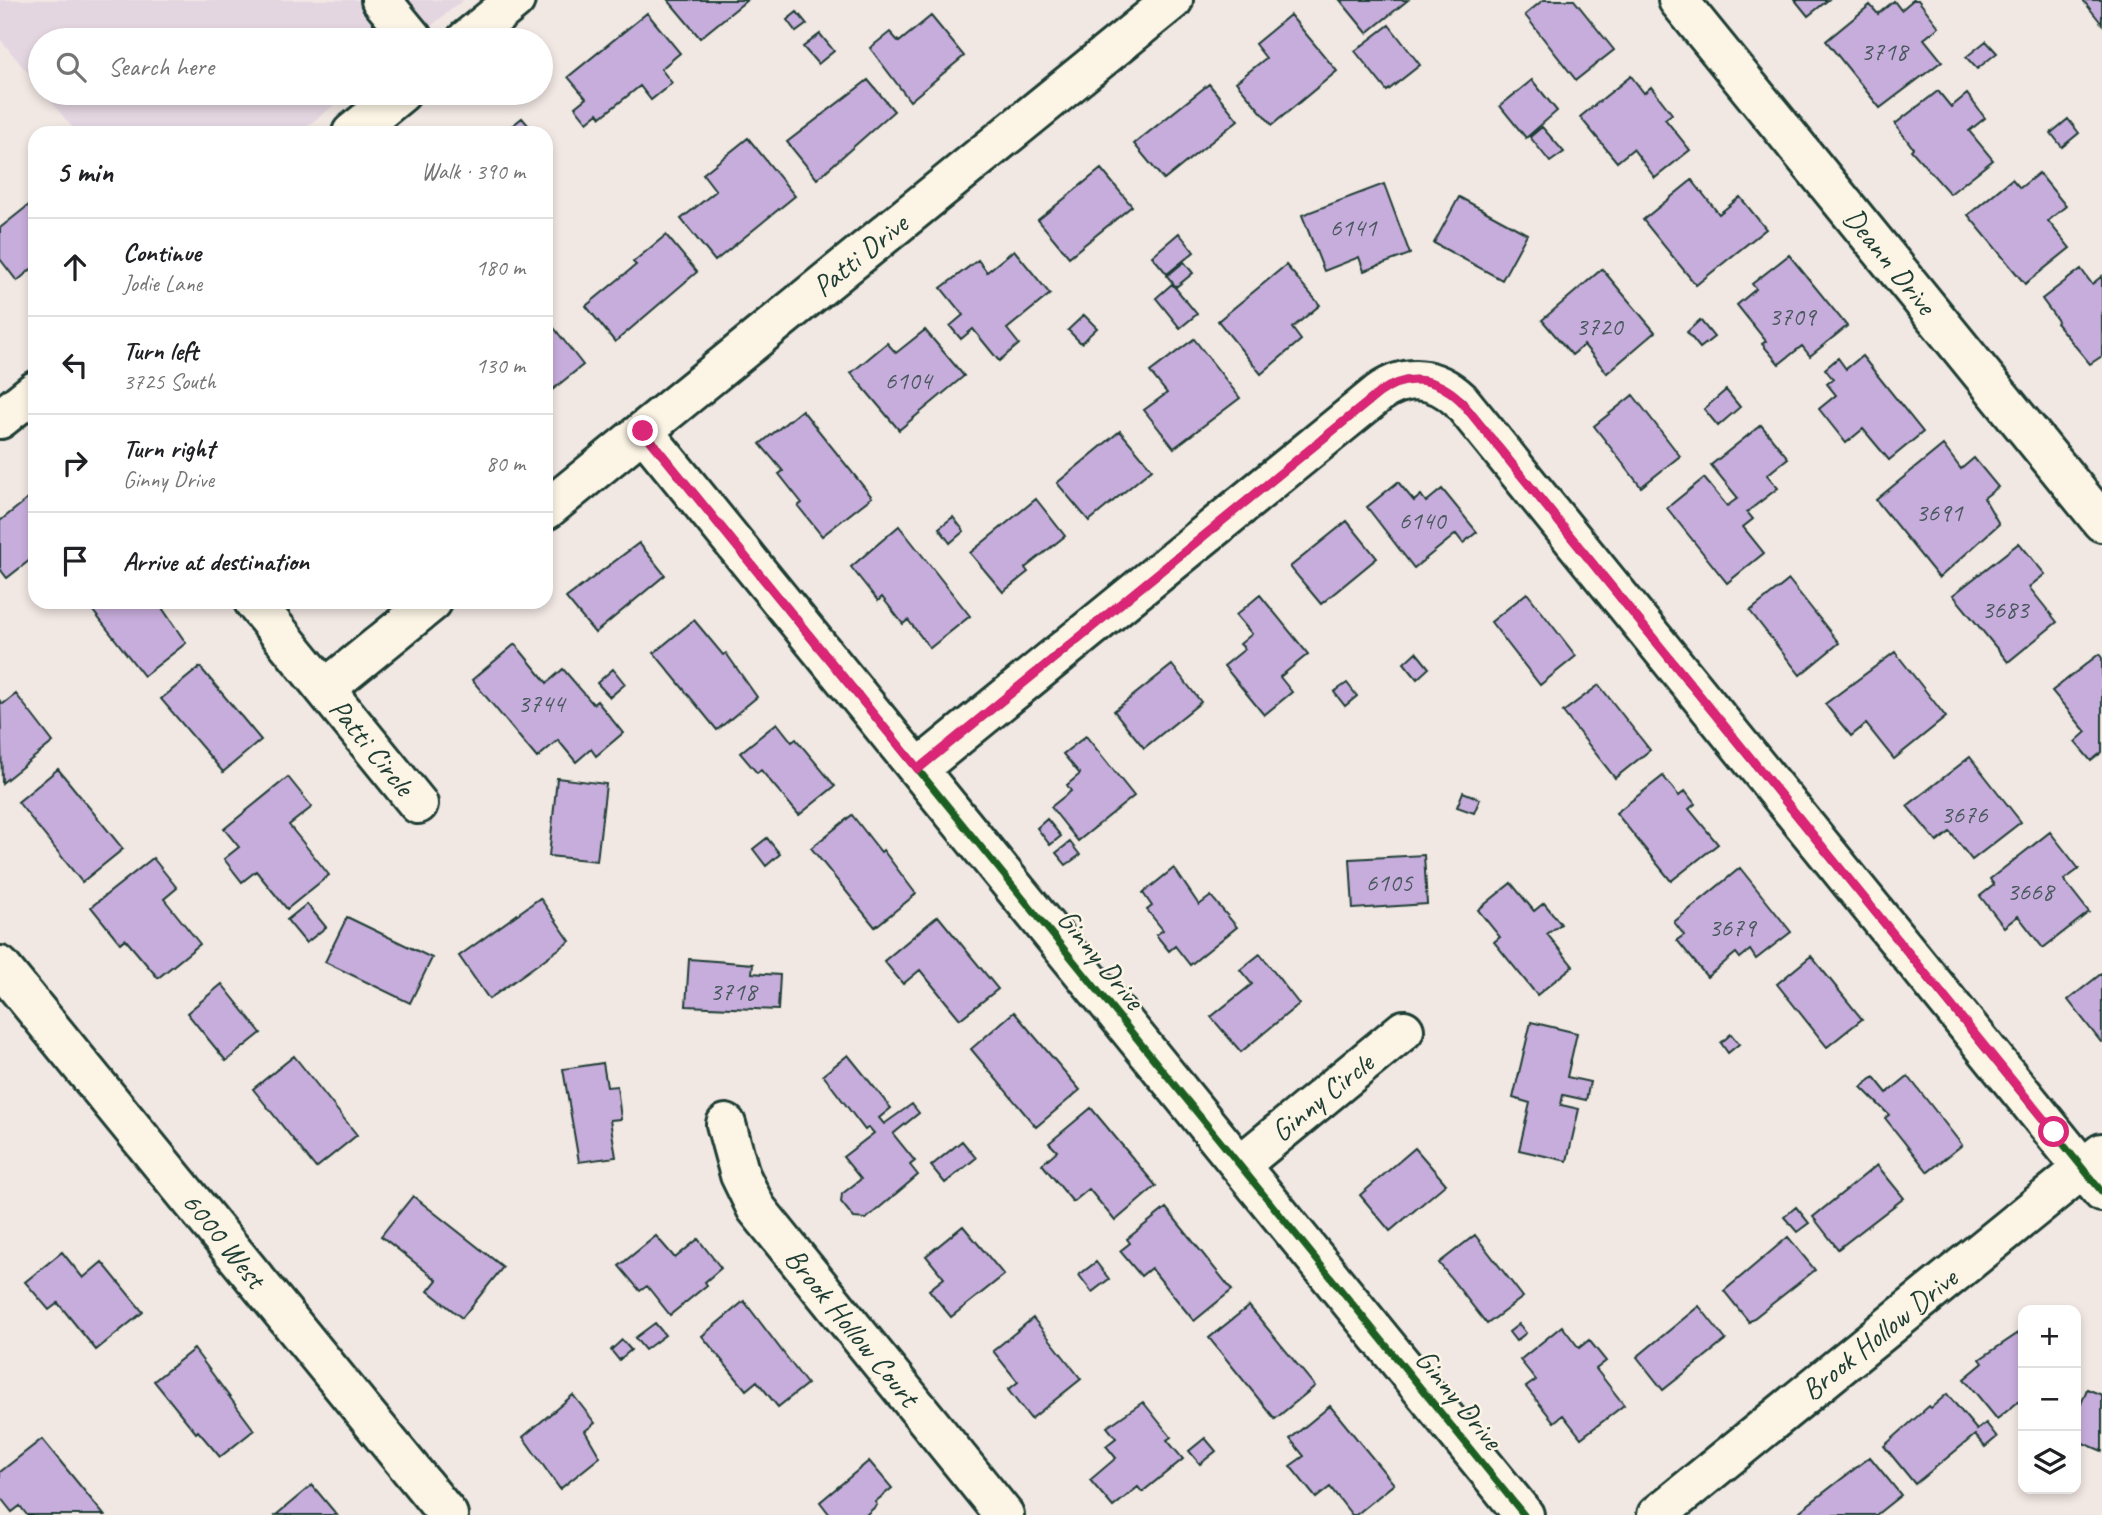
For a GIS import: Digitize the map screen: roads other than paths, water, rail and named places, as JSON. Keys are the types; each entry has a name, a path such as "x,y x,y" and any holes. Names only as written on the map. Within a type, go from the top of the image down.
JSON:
{"street":[{"path":"381,0 404,28"},
{"path":"481,28 516,0"},
{"name":"Patti Drive","path":"553,504 1173,0"},
{"name":"Deann Drive","path":"1678,0 2102,522"},
{"path":"361,126 386,105"},
{"path":"918,769 1379,393 1399,382 1421,379 1444,386 1460,400 2096,1171"},
{"path":"0,419 28,397"},
{"name":"Ginny Drive","path":"643,431 1524,1515"},
{"path":"260,609 325,689 423,609"},
{"name":"Patti Circle","path":"325,689 418,804"},
{"name":"6000 West","path":"0,966 448,1515"},
{"name":"Ginny Circle","path":"1240,1165 1404,1030"},
{"name":"Brook Hollow Court","path":"726,1125 740,1175 756,1208 1004,1515"},
{"name":"Brook Hollow Drive","path":"1657,1515 2096,1171"}]}
